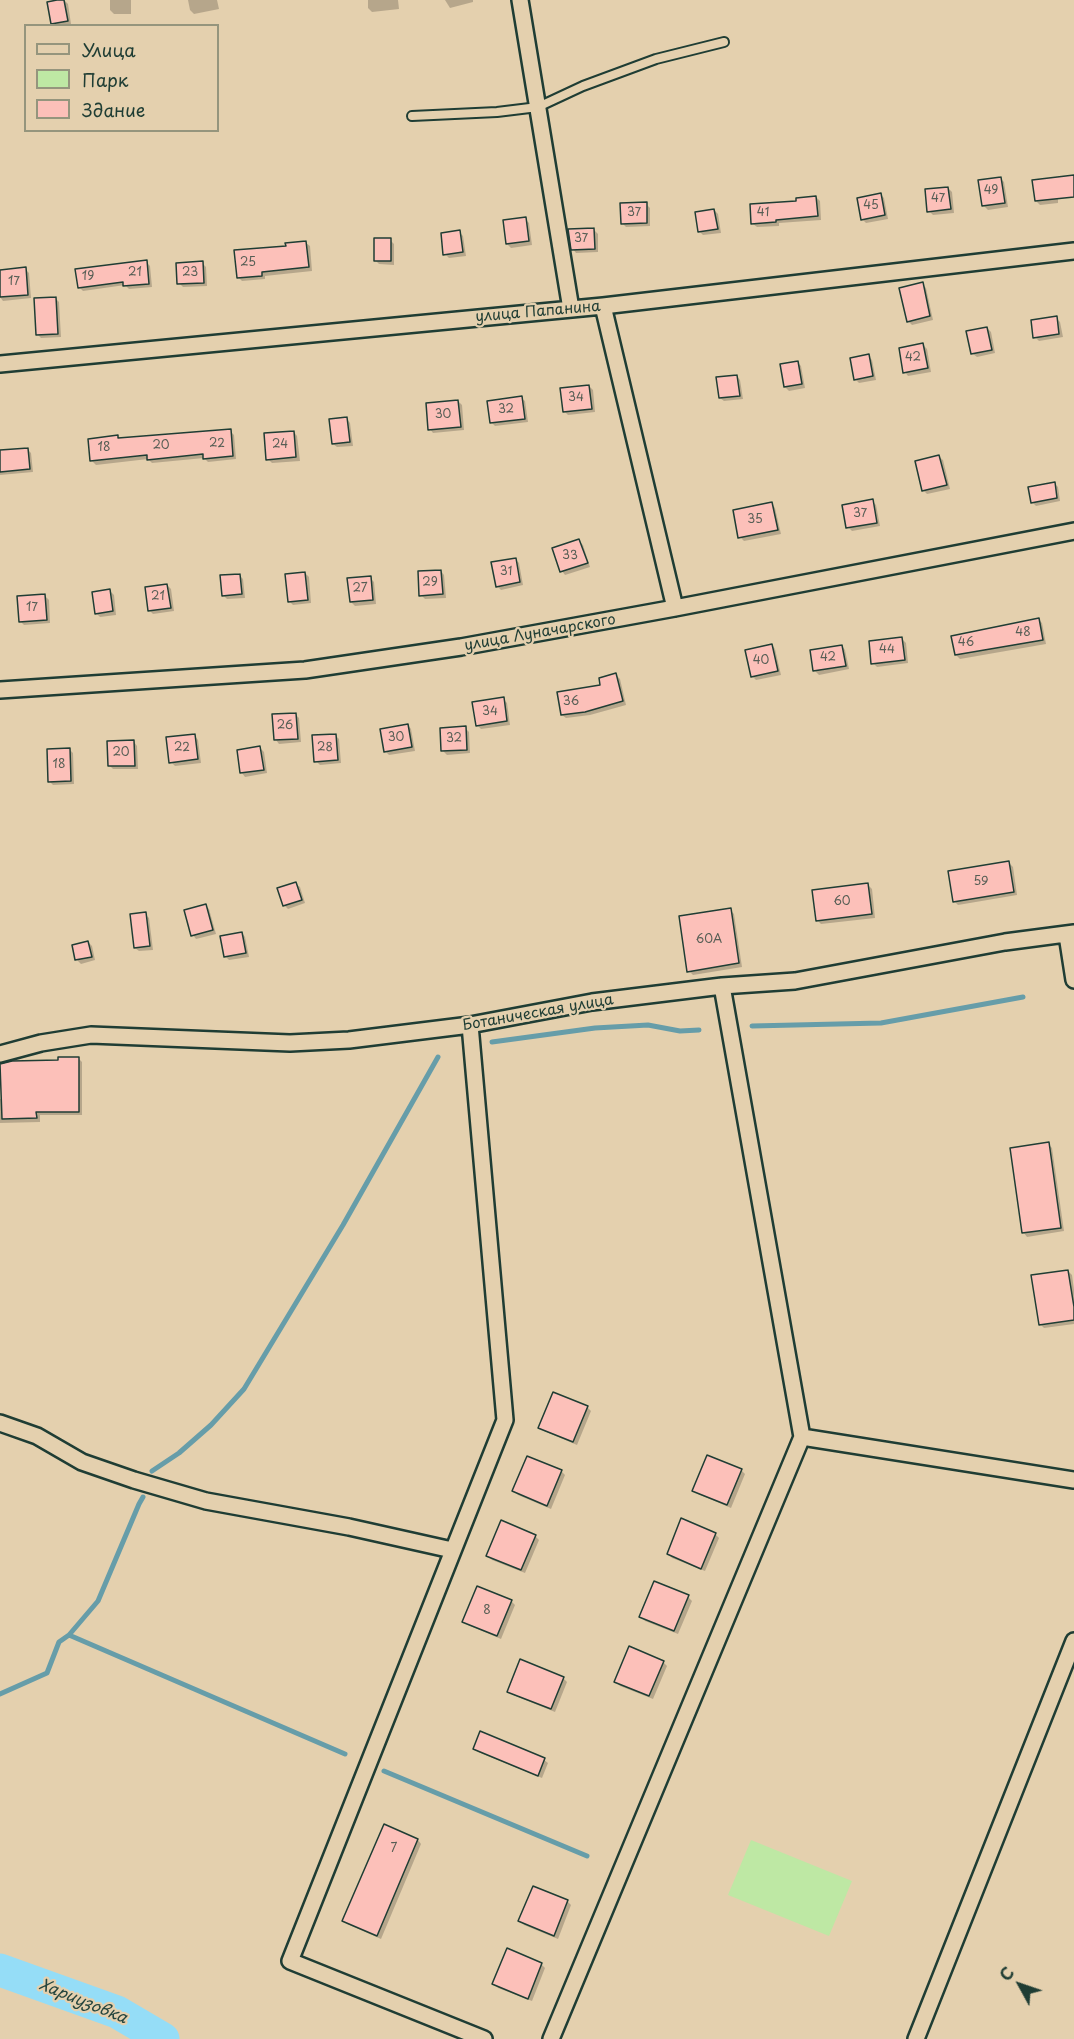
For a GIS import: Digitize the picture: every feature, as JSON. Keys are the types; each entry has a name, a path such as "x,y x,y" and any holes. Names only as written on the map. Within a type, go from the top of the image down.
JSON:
{"street":[{"path":"520,0 571,309"},
{"name":"улица Папанина","path":"0,364 603,306 1074,251"},
{"path":"603,306 675,608"},
{"name":"улица Луначарского","path":"0,690 305,670 461,647 1074,531"},
{"path":"1070,934 1074,980"},
{"name":"Ботаническая улица","path":"0,1054 41,1043 91,1035 290,1043 349,1040 470,1025 592,1002 722,986 795,981 1005,942 1070,934"},
{"path":"550,2039 802,1437 722,986"},
{"path":"470,1025 504,1420 290,1961 484,2039"},
{"path":"0,1423 37,1436 82,1462 206,1501 349,1527 452,1550"},
{"path":"802,1437 1074,1480"},
{"path":"916,2039 1074,1641"}],"lane":[{"path":"412,116 497,112 538,107 583,86 656,59 724,42"}],"green space":[{"path":"751,1840 852,1881 829,1936 728,1895"}],"building":[{"path":"64,0 68,21 51,24 47,2"},
{"path":"1074,175 1074,197 1035,201 1032,180"},
{"path":"1001,177 1005,203 982,206 978,180"},
{"path":"948,187 951,209 927,212 925,189"},
{"path":"881,193 885,215 861,220 857,198"},
{"path":"816,196 818,216 751,224 750,204 796,201 796,198"},
{"path":"647,202 647,223 621,224 620,203"},
{"path":"714,209 718,229 698,232 695,212"},
{"path":"526,217 529,241 506,244 503,220"},
{"path":"594,228 595,249 571,250 568,229"},
{"path":"460,230 463,252 443,255 441,233"},
{"path":"374,238 391,238 391,261 374,261"},
{"path":"306,241 309,267 262,272 262,276 237,278 234,250 286,246 285,243"},
{"path":"147,260 149,284 123,286 123,282 78,288 75,269"},
{"path":"203,261 204,283 177,284 176,263"},
{"path":"26,267 28,295 0,297 0,270"},
{"path":"923,282 930,316 907,322 899,288"},
{"path":"56,297 58,334 36,335 34,298"},
{"path":"1057,316 1059,334 1033,338 1031,320"},
{"path":"987,327 992,350 971,354 966,331"},
{"path":"923,343 928,368 903,373 899,348"},
{"path":"869,354 873,376 854,380 850,358"},
{"path":"798,361 802,384 784,387 780,364"},
{"path":"737,375 740,396 719,398 716,377"},
{"path":"589,385 592,409 563,412 560,388"},
{"path":"522,396 525,419 490,423 487,401"},
{"path":"458,400 461,427 428,430 426,403"},
{"path":"347,417 350,442 332,444 329,419"},
{"path":"231,429 233,456 203,459 203,454 147,460 147,455 90,461 88,439 118,435 118,438"},
{"path":"294,431 296,457 266,460 264,433"},
{"path":"28,448 30,469 0,472 0,450"},
{"path":"939,455 947,485 922,491 915,461"},
{"path":"1055,482 1057,498 1031,503 1028,487"},
{"path":"873,499 877,523 846,528 842,505"},
{"path":"772,502 778,530 738,538 733,510"},
{"path":"579,539 588,563 560,572 552,548"},
{"path":"516,558 520,582 496,587 491,562"},
{"path":"441,570 443,594 419,596 418,571"},
{"path":"305,572 308,600 288,602 285,574"},
{"path":"240,574 242,594 222,596 220,575"},
{"path":"371,576 373,600 350,602 347,578"},
{"path":"167,584 171,608 148,611 145,587"},
{"path":"110,589 113,611 95,614 92,592"},
{"path":"45,594 47,620 19,622 17,596"},
{"path":"1039,618 1043,640 955,655 951,636"},
{"path":"902,637 905,660 871,664 869,641"},
{"path":"772,644 778,671 751,677 745,650"},
{"path":"842,645 846,666 813,671 810,650"},
{"path":"616,673 623,701 585,712 561,715 557,692 600,685 599,678"},
{"path":"504,697 507,721 476,726 472,702"},
{"path":"296,713 298,739 274,740 272,714"},
{"path":"408,724 412,747 384,752 380,729"},
{"path":"466,726 467,750 441,751 440,728"},
{"path":"195,734 198,759 169,763 166,737"},
{"path":"336,734 338,760 314,762 312,735"},
{"path":"134,740 135,766 108,766 107,741"},
{"path":"260,746 264,770 240,773 237,750"},
{"path":"70,748 71,781 48,782 47,749"},
{"path":"1009,861 1014,892 953,902 948,871"},
{"path":"296,882 302,900 283,906 277,888"},
{"path":"868,883 872,914 816,921 812,890"},
{"path":"206,904 213,930 191,936 184,910"},
{"path":"731,908 739,963 687,972 679,916"},
{"path":"146,912 150,946 134,948 130,914"},
{"path":"242,932 246,953 224,957 220,936"},
{"path":"88,941 92,957 75,960 72,945"},
{"path":"58,1057 79,1057 79,1112 36,1112 37,1118 2,1119 0,1064 12,1061 58,1060"},
{"path":"1049,1142 1061,1228 1022,1233 1010,1148"},
{"path":"1068,1270 1074,1320 1039,1325 1031,1275"},
{"path":"553,1392 588,1406 573,1442 538,1428"},
{"path":"707,1455 742,1469 727,1505 692,1491"},
{"path":"527,1456 562,1470 547,1506 512,1491"},
{"path":"681,1518 716,1533 701,1569 667,1554"},
{"path":"501,1520 536,1535 521,1570 486,1556"},
{"path":"654,1581 689,1595 674,1631 639,1617"},
{"path":"477,1586 512,1600 497,1636 462,1622"},
{"path":"629,1646 664,1661 649,1696 614,1682"},
{"path":"520,1659 564,1677 551,1709 507,1692"},
{"path":"480,1731 545,1758 538,1776 473,1749"},
{"path":"384,1824 418,1839 377,1936 342,1921"},
{"path":"533,1886 568,1900 554,1936 518,1921"},
{"path":"507,1948 542,1963 528,1999 492,1984"}],"waterway":[{"path":"752,1026 881,1023 1023,997"},
{"path":"492,1042 595,1028 648,1025 680,1031 699,1030"},
{"path":"152,1471 179,1453 211,1425 244,1389 343,1225 438,1057"},
{"path":"0,1694 47,1673 59,1642 69,1635 98,1601 143,1497"},
{"path":"69,1635 345,1754"},
{"path":"384,1771 587,1856"},
{"name":"Хариузовка","path":"0,1970 117,2012 163,2039"}]}
